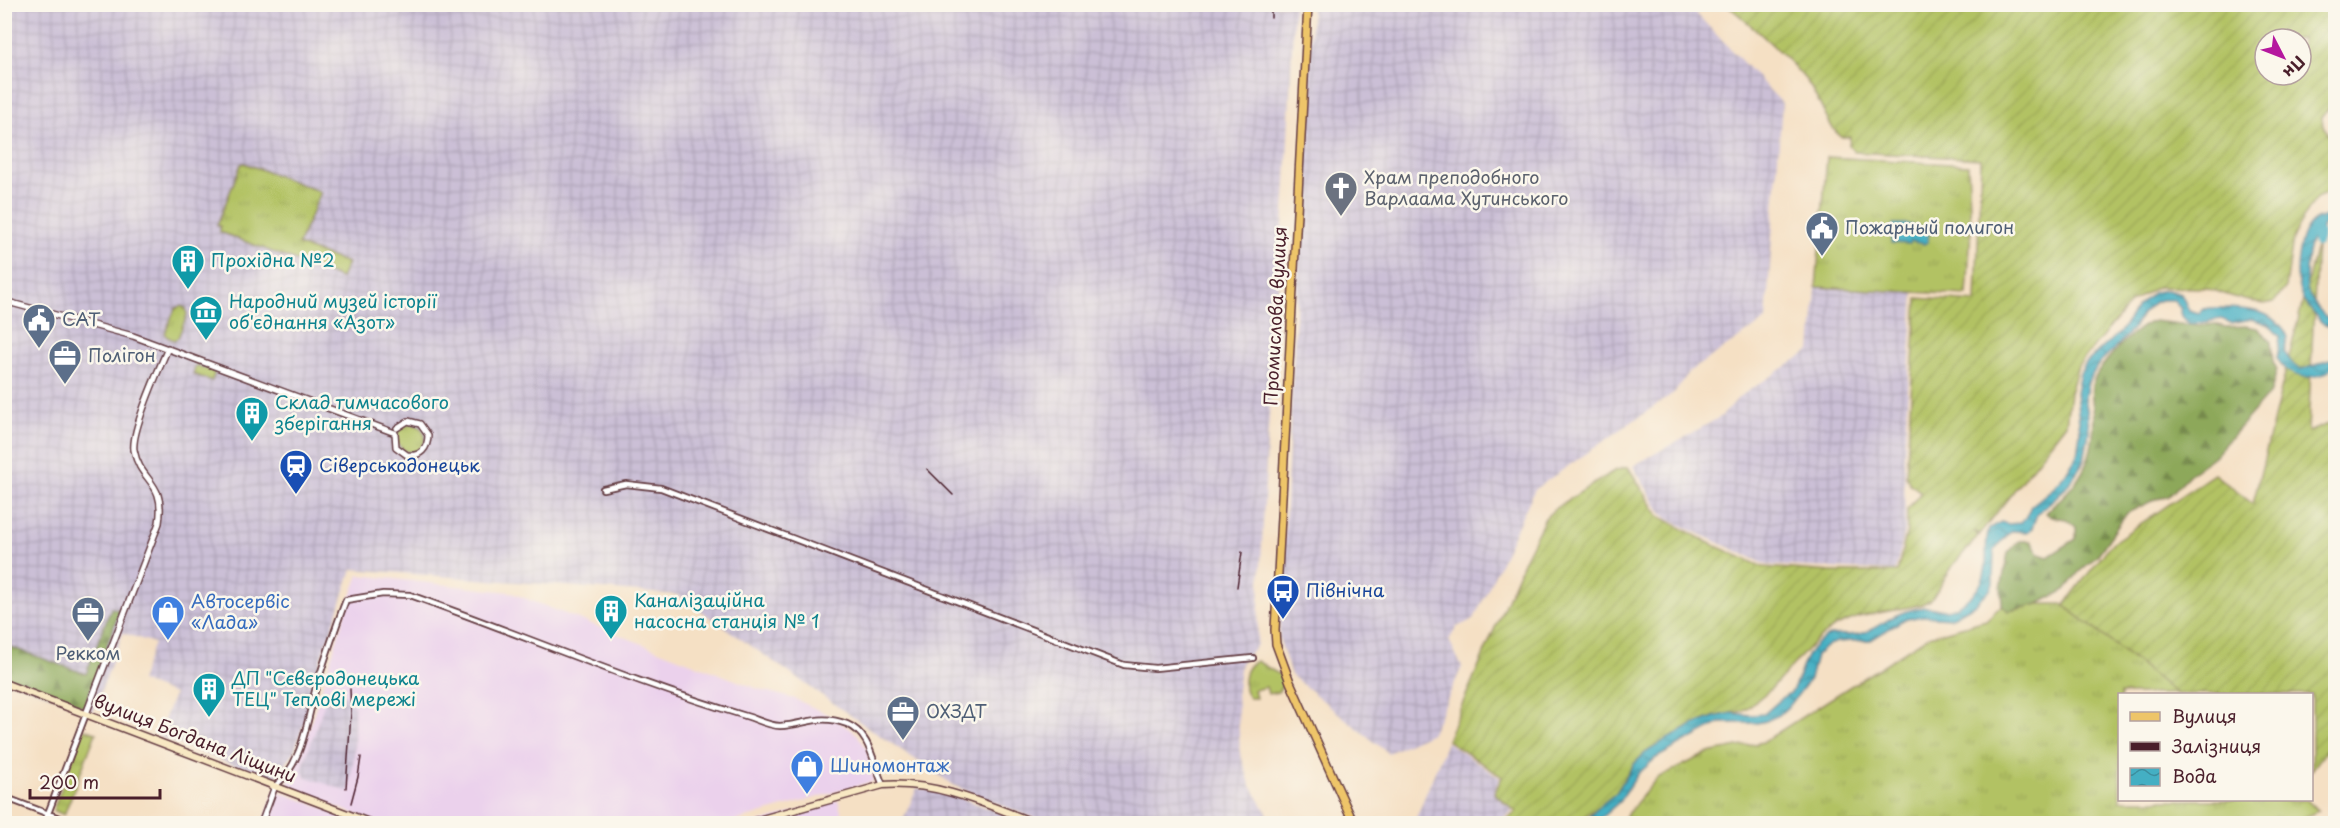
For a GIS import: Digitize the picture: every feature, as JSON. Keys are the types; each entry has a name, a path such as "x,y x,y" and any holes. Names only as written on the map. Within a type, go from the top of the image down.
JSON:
{"main road":[{"name":"Промислова вулиця","path":"1308,4 1275,630 1276,644 1290,682 1354,824"},
{"name":"вулиця Богдана Ліщини","path":"4,683 374,824"},
{"path":"744,824 883,785 915,785 945,791 1038,824"}],"street":[{"path":"4,301 157,344 384,429 396,430 408,421 420,424 428,435 427,446 419,454 406,455 396,447 396,430"},
{"path":"45,824 159,523 162,506 159,494 137,459 134,441 168,348"},
{"path":"603,489 626,484 661,488 1124,665 1155,668 1253,658"},
{"path":"261,824 275,786 283,780 300,746 329,646 346,600 383,594 410,595 700,703 778,726 805,720 825,719 848,724 860,733 869,745 883,785"},
{"path":"4,797 75,824"}],"shaded area":[{"path":"4,5 1294,5 1286,184 1267,444 1257,645 1241,663 1237,690 1240,752 1250,784 1273,823 1054,824 1028,816 955,786 678,595 352,569 324,648 306,718 294,752 274,781 158,736 174,694 140,681 154,643 123,633 93,712 5,679"},
{"path":"1312,5 1688,5 1782,103 1766,320 1690,371 1675,392 1535,489 1474,619 1457,627 1449,640 1462,667 1432,733 1388,753 1291,675 1279,638"},
{"path":"1816,287 1914,292 1904,454 1905,531 1895,571 1767,565 1674,522 1661,513 1633,466 1722,416 1739,397 1811,350"},
{"path":"359,575 509,592 758,689 795,699 829,715 857,734 867,749 874,781 728,823 381,824 334,806 289,787 288,778 303,748"},
{"path":"329,690 348,696 348,702 354,706 354,755 349,792 304,776 305,773 301,772"},
{"path":"1447,742 1500,778 1493,793 1513,811 1497,823 1414,823"},
{"path":"917,788 947,793 1029,823 901,824"},
{"path":"275,790 364,823 263,824"},
{"path":"838,800 844,823 753,824"}],"green space":[{"path":"1727,5 2335,5 2335,100 2322,117 2323,126 2335,142 2335,190 2316,198 2298,227 2293,239 2286,287 2274,302 2264,304 2244,300 2205,288 2157,287 2131,302 2078,366 2070,393 2066,424 1980,534 1974,531 1979,535 1954,564 1931,600 1920,605 1858,617 1836,626 1815,641 1773,687 1750,706 1742,711 1714,717 1693,725 1645,753 1634,764 1616,793 1577,823 1502,823 1516,812 1494,793 1502,777 1447,740 1524,560 1545,518 1557,507 1614,471 1628,467 1659,516 1709,543 1763,567 1832,572 1897,572 1907,531 1907,510 1921,492 1910,484 1906,476 1917,298 1976,302 1981,159 1854,152 1849,145 1850,137 1842,137 1832,127 1805,79 1778,50"},
{"path":"1827,157 1968,165 1971,229 1967,295 1816,287"},
{"path":"244,163 321,192 298,245 348,263 341,278 220,232 220,226 217,225 241,164"},
{"path":"2317,243 2308,432 2335,421 2335,739 2313,769 2313,693 2176,693 2064,605 2112,543 2214,474 2253,504"},
{"path":"180,306 186,308 187,315 178,338 174,340 167,337 165,333 175,309"},
{"path":"2154,321 2198,326 2215,324 2225,327 2257,328 2271,341 2273,362 2277,369 2271,392 2214,456 2190,474 2168,497 2156,499 2127,513 2097,556 2078,573 2065,590 2038,604 2008,611 2002,605 2001,588 2008,553 2019,541 2031,541 2039,554 2048,557 2076,539 2076,527 2066,519 2051,517 2046,513 2065,495 2085,468 2093,434 2092,386 2095,378 2127,338"},
{"path":"196,365 215,372 212,381 193,374"},
{"path":"411,424 421,428 425,438 421,448 411,452 401,448 397,438 401,428"},
{"path":"2038,604 2064,604 2176,693 2118,693 2118,801 2308,801 2318,811 2291,824 1619,824 1657,778 1708,753 1763,742 1929,636 1986,620 2002,605 2009,611"},
{"path":"111,608 120,610 84,707 5,677 5,645 86,674"},
{"path":"1257,661 1286,681 1278,692 1268,694 1266,687 1254,690 1256,698 1249,698 1244,677 1248,667"},
{"path":"84,729 96,733 64,815 53,810"}],"water":[{"path":"2335,215 2335,223 2323,226 2317,243 2317,231 2311,242 2306,277 2312,300 2323,314 2335,322 2335,328 2322,323 2305,302 2299,290 2297,270 2299,249 2310,224 2314,220"},
{"path":"1893,224 1908,224 1929,229 1928,242 1924,244 1910,241 1910,244 1891,243"},
{"path":"2167,290 2181,294 2189,310 2199,313 2203,309 2232,308 2265,314 2282,327 2288,337 2284,351 2292,364 2304,368 2335,358 2335,367 2311,377 2296,375 2282,366 2277,358 2280,337 2269,325 2252,319 2231,323 2221,319 2188,323 2174,300 2161,300 2153,303 2120,343 2099,363 2088,382 2085,397 2089,432 2084,461 2066,488 2037,514 2028,532 2013,531 1994,551 1993,583 1990,590 1974,605 1951,618 1922,616 1903,620 1871,640 1837,642 1828,645 1816,656 1810,679 1791,704 1779,715 1757,723 1720,723 1656,758 1638,774 1619,802 1595,823 1585,823 1597,808 1616,793 1634,764 1645,753 1662,742 1693,725 1714,717 1731,713 1764,714 1791,693 1806,658 1814,646 1825,638 1835,635 1859,634 1877,627 1898,614 1918,608 1950,609 1971,596 1984,577 1989,529 2001,522 2020,523 2031,506 2052,489 2068,470 2077,455 2080,432 2076,392 2080,373 2086,363 2120,332 2137,307 2154,292"}],"waterway":[{"path":"2311,234 2313,229 2317,243 2320,234"}],"railway":[{"path":"1271,4 1271,18"},
{"path":"927,469 953,495"},
{"path":"1237,587 1242,552"},
{"path":"346,788 351,713 350,689"},
{"path":"351,803 361,757"}],"place":[{"name":"Храм преподобного Варлаама Хутинського","path":"1341,217"},
{"name":"Пожарный полигон","path":"1822,257"},
{"name":"Прохідна №2","path":"188,290"},
{"name":"Народний музей історії об'єднання «Азот»","path":"206,341"},
{"name":"CAT","path":"39,349"},
{"name":"Полігон","path":"65,385"},
{"name":"Склад тимчасового зберігання","path":"252,442"},
{"name":"Сіверськодонецьк","path":"296,495"},
{"name":"Північна","path":"1283,620"},
{"name":"Каналізаційна насосна станція № 1","path":"611,640"},
{"name":"Автосервіс «Лада»","path":"168,641"},
{"name":"Рекком","path":"88,642"},
{"name":"ДП \"Сєвєродонецька ТЕЦ\" Теплові мережі","path":"209,718"},
{"name":"ОХЗДТ","path":"903,741"},
{"name":"Шиномонтаж","path":"807,795"}]}
